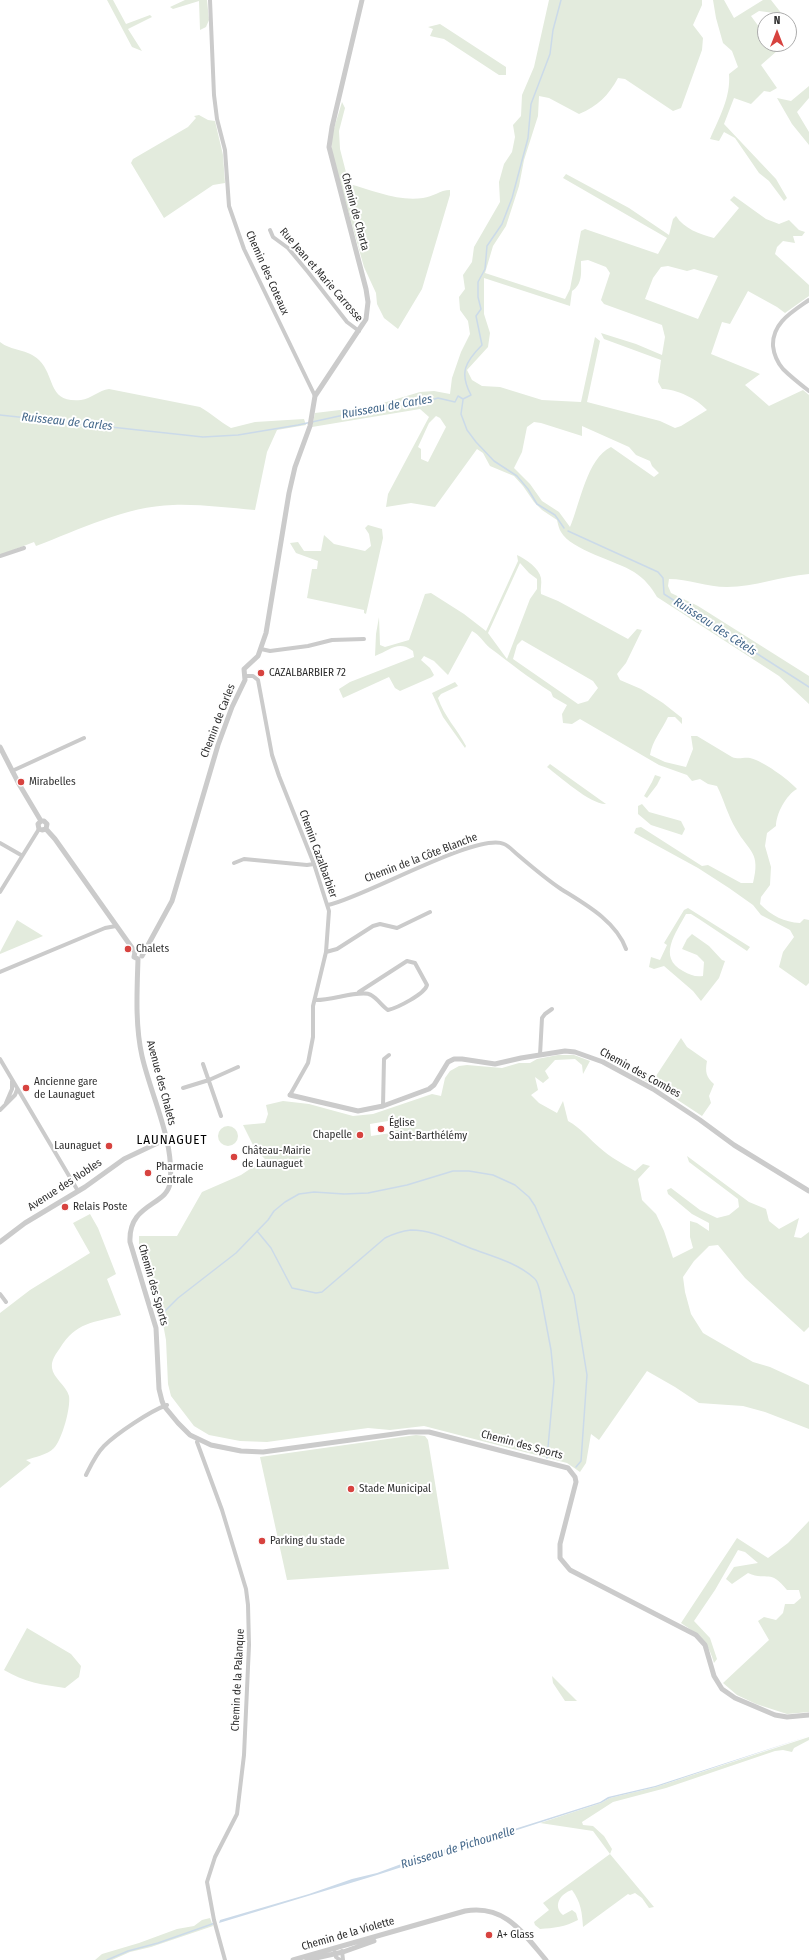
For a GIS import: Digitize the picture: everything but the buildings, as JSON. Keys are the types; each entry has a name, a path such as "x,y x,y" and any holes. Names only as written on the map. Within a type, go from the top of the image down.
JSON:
{"street":[{"name":"Chemin des Coteaux","path":"210,0 214,95 217,119 225,150 229,206 244,249 315,396"},
{"name":"Chemin de Charta","path":"310,416 315,396 359,331 367,316 368,302 329,148 332,126 362,0"},
{"name":"Rue Jean et Marie Carrosse","path":"270,230 273,237 288,248 347,322 359,331"},
{"path":"809,300 781,321 774,334 773,345 774,354 778,362 809,391"},
{"name":"Chemin de Carles","path":"140,958 172,901 218,745 232,707 243,684 245,667 256,659 261,650 266,633 289,493 295,466 310,426 310,416"},
{"path":"0,556 24,548"},
{"path":"261,650 270,651 308,646 332,640 364,639"},
{"name":"Chemin Cazalbarbier","path":"245,676 253,676 258,680 264,716 276,769 314,864 328,905 326,952 312,1016 313,1038 308,1063 290,1095"},
{"path":"12,771 84,738"},
{"name":"Avenue des Chalets","path":"0,747 41,821 46,822 46,829 55,839 136,952 134,957 140,958 140,1041 166,1139"},
{"path":"0,892 34,833 39,828 38,824 41,821"},
{"path":"39,828 42,830 46,829"},
{"name":"Chemin de la Côte Blanche","path":"328,905 463,851 489,842 497,842 510,847 556,886 592,909 611,925 624,943 626,949"},
{"path":"0,843 21,855"},
{"path":"234,863 244,858 307,865 314,864"},
{"path":"326,952 337,948 373,926 380,924 397,928 430,912"},
{"path":"105,928 112,920"},
{"path":"0,972 105,928 116,926"},
{"name":"Chemin de Carles","path":"136,952 150,939"},
{"path":"315,1000 346,997 359,992 407,961 414,963 427,985 424,991 397,1007 388,1010 371,994 359,992"},
{"path":"540,1055 542,1018 552,1009"},
{"name":"Chemin des Combes","path":"290,1095 351,1111 364,1111 429,1089 434,1085 448,1062 454,1059 495,1064 540,1055 575,1052 603,1062 669,1099 734,1145 809,1191"},
{"path":"382,1106 384,1060 389,1055"},
{"path":"0,1059 78,1191"},
{"path":"203,1064 221,1116"},
{"path":"183,1088 209,1080 238,1067"},
{"path":"6,1103 12,1089 12,1080"},
{"path":"0,1110 15,1095 18,1089"},
{"name":"Avenue des Nobles","path":"0,1242 25,1223 78,1191 124,1158 166,1139"},
{"name":"Chemin des Sports","path":"166,1139 170,1171 169,1188 166,1193 136,1216 130,1231 130,1240 142,1286 152,1311 158,1352 160,1382 165,1406 190,1435 211,1445 241,1451 263,1452 409,1432 428,1432 568,1468 575,1477 576,1482 560,1544 559,1552 563,1564 583,1578 696,1635 705,1646 717,1682 722,1689 735,1698 775,1716 787,1717 809,1715"},
{"path":"0,1294 6,1302"},
{"path":"86,1475 96,1456 104,1445 165,1406"},
{"name":"Chemin de la Palanque","path":"197,1442 222,1510 246,1589 250,1624 244,1755 238,1814 215,1857 207,1882 214,1920 225,1960"},
{"name":"Chemin de la Violette","path":"293,1960 465,1911 480,1909 501,1915 512,1922 546,1960"},
{"name":"Chemin de la Violette","path":"307,1960 343,1952 409,1928"},
{"path":"340,1960 335,1954 338,1948 343,1952 343,1960"}],"shaded area":[{"path":"107,0 113,0 126,24 150,15 152,17 128,29 142,51 132,47"},
{"path":"185,0 207,0 209,20 206,27 200,30 199,1 173,9 170,7"},
{"path":"549,0 702,0 702,5 693,25 703,38 702,50 681,108 673,111 625,79 618,78 602,100 592,108 579,114 549,98 539,96 538,116 524,160 519,186 506,226 493,246 485,273 565,299 570,289 581,231 585,229 658,254 667,238 563,178 566,174 629,208 669,235 673,219 676,216 679,221 688,228 714,238 739,208 730,200 734,196 766,219 779,224 789,220 799,230 805,232 802,236 793,236 795,243 783,241 777,247 775,254 809,285 809,296 785,313 748,291 730,324 722,322 711,354 760,374 745,385 769,406 803,390 809,395 809,574 737,587 712,586 683,580 669,579 668,586 671,593 698,606 809,676 809,704 779,676 657,597 647,583 634,572 584,550 566,538 560,531 557,520 542,510 534,502 514,476 490,466 483,453 477,449 435,507 411,503 386,507 388,494 429,417 420,409 312,427 315,413 373,406 420,392 434,391 450,394 452,378 461,352 470,334 468,321 460,310 459,297 465,289 463,275 472,262 474,247 500,202 499,182 504,164 512,152 515,137 513,125 521,116 522,95 534,67","holes":["588,260 606,267 610,273 601,300 604,304 662,325 665,337 662,355 636,344 601,333 604,339 661,360 658,382 662,389 668,389 686,395 698,402 707,410 675,428 660,421 587,402 600,341 595,337 581,402 542,400 500,387 482,386 472,380 467,370 488,347 490,333 484,314 484,278 570,306 572,291 576,288 581,278 581,261","668,266 687,271 694,269 718,276 698,319 645,299 653,278 661,267","436,416 440,418 446,427 428,462 421,459 421,449 418,447 429,423","534,422 541,423 582,436 582,426 629,447 636,455 650,461 652,466 659,473 654,477 611,447 603,453 590,471 570,527 559,512 542,501 530,484 514,468 522,452 527,427"]},
{"path":"713,0 724,0 734,18 763,0 771,0 780,12 759,11 751,16 757,24 757,52 776,52 761,65 777,88 770,92 764,91 751,104 734,98 724,124 776,179 787,198 784,201 769,181 759,173 735,138 724,132 719,141 710,139 726,99 729,74 738,67 732,51 723,43"},
{"path":"440,24 506,67 506,75 499,75 444,39 430,36 433,29 428,27"},
{"path":"809,86 809,98 797,112 809,132 809,145 792,124 777,98 791,101"},
{"path":"342,102 345,108 339,131 340,149 349,184 386,195 414,199 427,197 450,190 450,195 422,289 398,329 384,318 377,304 376,293 364,267 332,154 331,138"},
{"path":"199,115 208,120 215,121 223,155 225,183 213,185 164,218 131,163 133,159 188,127 196,118 194,116"},
{"path":"0,342 9,347 35,356 44,367 57,393 70,400 85,399 109,389 200,407 231,428 255,422 304,419 306,425 277,430 267,452 255,510 193,505 155,506 120,514 36,546 34,542 0,555"},
{"path":"368,525 382,529 383,538 366,614 364,613 364,610 307,598 312,569 317,569 318,561 296,553 290,543 298,542 304,551 321,551 324,535 334,544 365,551 371,546 369,534 365,528"},
{"path":"517,555 528,561 538,571 541,578 541,594 558,601 628,639 637,629 642,630 626,663 617,674 620,680 641,689 663,703 682,718 682,724 675,717 668,717 655,740 650,755 665,762 686,767 693,749 691,736 697,736 732,757 750,758 768,766 797,789 782,805 776,821 776,826 767,833 765,846 771,867 770,885 761,897 760,904 769,912 783,920 800,923 804,919 809,920 809,983 806,986 779,967 783,952 794,937 790,930 761,915 753,905 698,868 634,833 636,828 641,827 702,866 708,865 741,883 753,883 756,865 755,858 733,824 717,786 708,784 700,779 692,781 687,775 659,765 580,719 572,724 563,723 562,714 567,705 553,697 551,692 490,648 475,632 472,631 448,675 434,661 424,656 421,660 430,668 434,675 432,677 400,691 395,688 389,677 343,698 339,689 350,682 414,657 413,651 403,646 394,647 375,656 376,634 379,617 380,645 385,647 409,640 425,594 431,593 464,614 486,631 518,561","holes":["520,563 537,579 537,589 530,599 507,659 488,633","522,640 593,681 598,688 588,701 578,704 513,659 517,645"]},
{"path":"455,682 458,686 441,694 438,698 444,711 466,746 465,748 443,717 432,693"},
{"path":"550,764 606,804 592,800 575,789 547,767"},
{"path":"655,775 661,777 647,798 644,796"},
{"path":"642,804 649,812 681,821 685,829 682,835 651,825 638,814 638,806"},
{"path":"688,908 750,947 747,951 691,914 686,914 671,944 671,959 675,965 690,975 703,976 704,962 697,955 682,949 687,939 692,934 709,946 722,960 725,961 719,978 701,1001 693,991 664,966 654,969 649,967 651,957 660,960 667,945 664,943 684,910"},
{"path":"17,920 43,936 0,954 0,952"},
{"path":"681,1038 687,1047 707,1061 707,1074 709,1079 714,1084 709,1096 711,1103 702,1116 661,1089 631,1073 644,1073 656,1076"},
{"path":"558,1055 574,1055 590,1061 583,1074 582,1065 575,1059 555,1060 545,1071 549,1078 543,1083 535,1077 538,1090 531,1095 539,1103 557,1113 563,1101 568,1121 581,1130 596,1145 621,1163 635,1171 643,1164 650,1166 638,1179 642,1200 656,1214 664,1231 673,1258 693,1248 690,1237 690,1221 697,1223 709,1231 709,1223 692,1214 668,1194 667,1190 671,1188 700,1210 717,1218 729,1215 739,1207 738,1199 689,1162 687,1156 749,1202 766,1209 769,1221 779,1229 799,1218 794,1237 801,1238 809,1232 809,1327 804,1332 745,1278 718,1245 709,1246 694,1261 683,1277 685,1292 691,1314 703,1333 753,1362 770,1367 809,1385 809,1429 765,1412 743,1406 699,1403 647,1371 599,1440 591,1434 586,1463 580,1472 567,1463 424,1426 390,1430 368,1428 267,1442 240,1441 209,1435 194,1426 171,1396 168,1384 166,1340 161,1313 139,1248 139,1236 177,1236 202,1192 241,1175 265,1159 255,1149 243,1125 265,1123 268,1114 266,1105 283,1101 309,1104 353,1116 373,1114 432,1094 441,1096 445,1078 450,1071 459,1066 467,1065 502,1068 519,1063 530,1063 537,1059","holes":["388,1121 393,1126 391,1133 371,1136 370,1124"]},
{"path":"228,1126 235,1129 238,1136 235,1143 228,1146 221,1143 218,1136 221,1129"},
{"path":"90,1214 98,1228 116,1274 107,1279 121,1315 94,1322 79,1328 66,1339 55,1355 52,1365 53,1372 69,1396 69,1408 60,1438 54,1448 48,1452 41,1456 26,1460 31,1463 0,1488 0,1313 30,1290 90,1253 73,1223"},
{"name":"Stade Municipal","path":"416,1435 425,1436 428,1440 449,1569 287,1580 260,1457"},
{"path":"809,1521 809,1712 787,1714 756,1704 737,1695 723,1683 769,1640 758,1621 764,1617 776,1620 783,1613 785,1604 794,1604 801,1598 799,1590 787,1590 781,1583 772,1577 748,1573 732,1584 726,1579 734,1567 758,1563 745,1552 738,1550 715,1590 694,1621 710,1638 717,1659 714,1663 709,1649 702,1639 681,1623 737,1538 768,1558 788,1543"},
{"path":"27,1628 71,1654 81,1666 79,1677 65,1688 26,1680 4,1670"},
{"path":"552,1676 577,1701 565,1701 553,1683"},
{"path":"809,1737 809,1740 794,1748 792,1752 783,1750 775,1751 666,1788 613,1802 582,1822 583,1825 593,1826 604,1836 612,1849 610,1854 593,1831 540,1823 601,1803 610,1798 656,1787"},
{"path":"610,1854 654,1907 649,1908 642,1898 635,1893 630,1895 628,1894 583,1927 580,1908 572,1890 561,1897 558,1908 563,1915 572,1910 576,1913 578,1920 564,1926 550,1928 540,1929 535,1925 534,1922 549,1910 543,1903"},
{"path":"210,1918 213,1926 151,1947 130,1952 112,1960 95,1960 102,1954 139,1943 177,1929 194,1926 202,1920"}],"water":[{"path":"809,1736 656,1787 610,1798 601,1803 377,1875 219,1923 220,1920 309,1894 352,1879 377,1873 431,1853 467,1844 600,1802 608,1797 655,1786"}],"waterway":[{"name":"Ruisseau de Carles","path":"0,415 203,437 238,435 298,425 399,403 421,403 438,398 455,402 458,396 463,399 471,395 465,380 466,368 471,357 482,345 476,316 481,309 478,297 478,282 485,269 487,246 502,224 512,198 528,138 531,104 550,54 553,30 561,0"},
{"name":"Ruisseau des Cètels","path":"463,400 461,414 467,430 476,442 494,461 517,476 528,489 537,504 555,515 564,528"},
{"name":"Ruisseau des Cètels","path":"568,531 658,572 663,578 664,594 809,687"},
{"path":"164,1312 178,1298 236,1253 268,1220 274,1211 285,1202 299,1194 314,1192 344,1194 368,1193 407,1185 453,1171 469,1171 493,1175 515,1185 529,1197 535,1206 574,1295 587,1375 581,1461 576,1467"},
{"path":"257,1231 271,1248 292,1288 316,1293 322,1292 385,1238 411,1230 419,1230 441,1236 503,1260 527,1272 534,1278 540,1291 551,1350 554,1381 547,1458"},
{"name":"Ruisseau de Pichounelle","path":"107,1960 128,1951 158,1943 215,1923"}],"place":[{"name":"CAZALBARBIER 72","path":"261,673"},
{"name":"Mirabelles","path":"21,782"},
{"name":"Chalets","path":"128,949"},
{"name":"Ancienne gare de Launaguet","path":"26,1088"},
{"name":"Église Saint-Barthélémy","path":"381,1129"},
{"name":"Chapelle","path":"360,1135"},
{"name":"Launaguet","path":"109,1146"},
{"name":"Château-Mairie de Launaguet","path":"234,1157"},
{"name":"Pharmacie Centrale","path":"148,1173"},
{"name":"Relais Poste","path":"65,1207"},
{"name":"Stade Municipal","path":"351,1489"},
{"name":"Parking du stade","path":"262,1541"},
{"name":"A+ Glass","path":"489,1935"}],"district":[{"name":"LAUNAGUET","path":"172,1140"}]}
